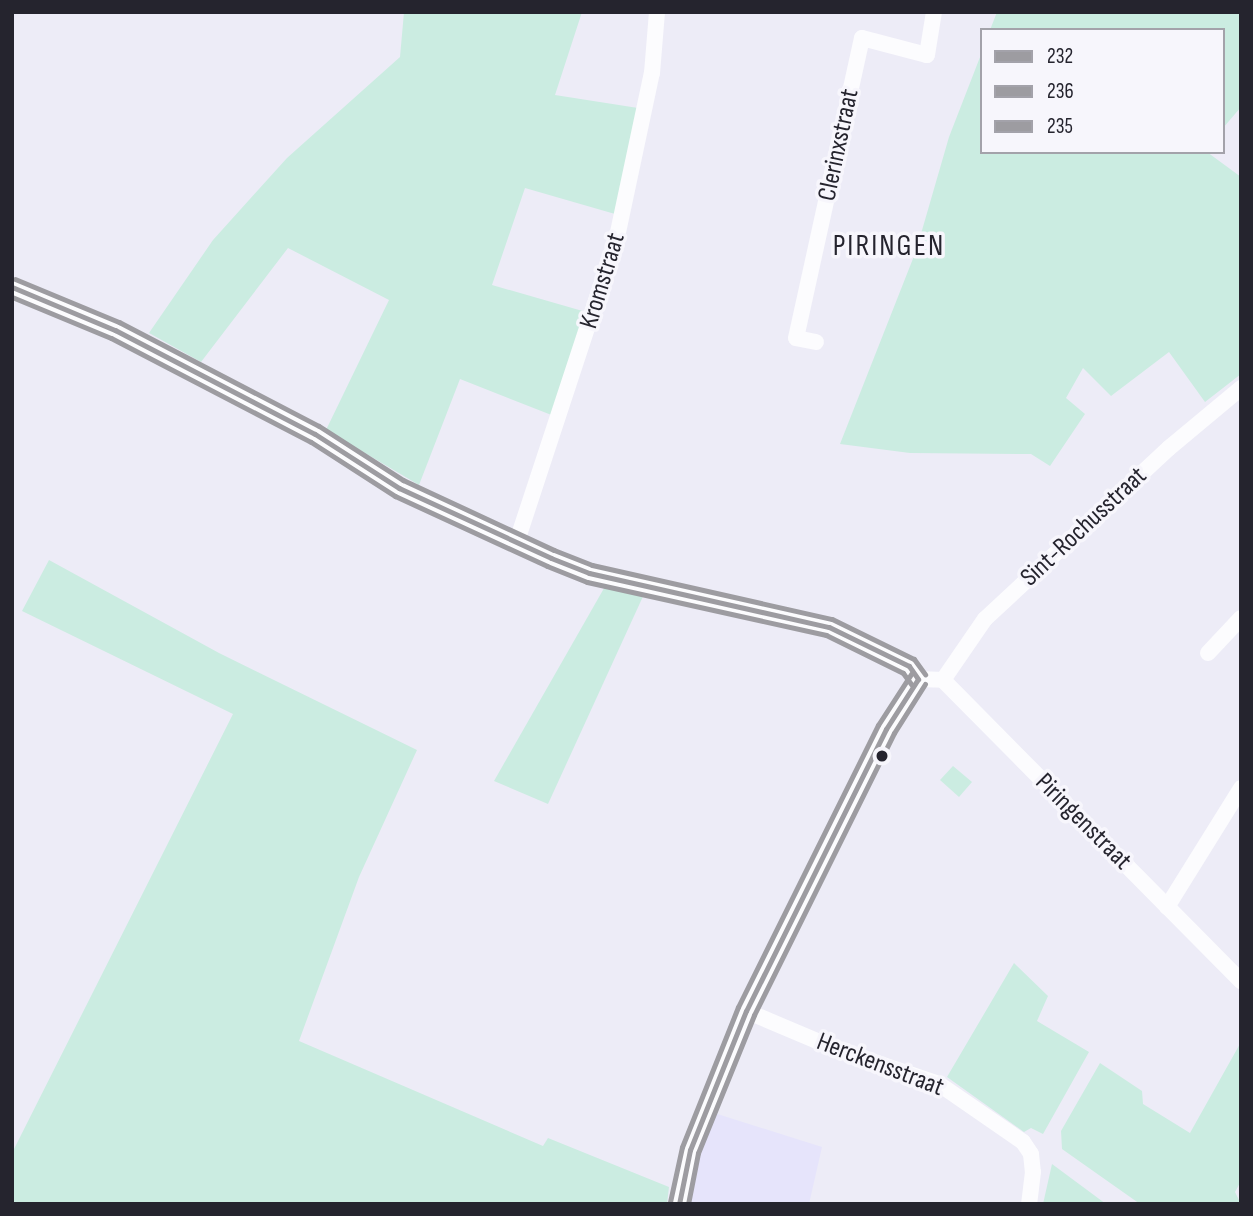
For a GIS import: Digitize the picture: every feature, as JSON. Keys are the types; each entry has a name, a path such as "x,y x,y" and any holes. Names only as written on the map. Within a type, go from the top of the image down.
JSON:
{"street":[{"name":"Kromstraat","path":"517,541 617,237 650,83 657,12"},
{"name":"Clerinxstraat","path":"816,342 796,338 862,38 927,55 934,12"},
{"path":"12,287 116,330 315,434 399,488 589,573 829,627 909,666 918,679"},
{"name":"Sint-Rochusstraat","path":"943,680 985,619 1241,387"},
{"path":"1208,653 1241,618"},
{"path":"918,679 943,680"},
{"path":"679,1204 690,1150 746,1011 886,729 918,679"},
{"name":"Piringenstraat","path":"943,680 1241,981"},
{"path":"1167,908 1189,865 1241,788"},
{"name":"Herckensstraat","path":"746,1011 836,1049 939,1084 1023,1142 1032,1163 1029,1204"}],"shaded area":[{"path":"711,1112 822,1147 809,1204 686,1204"}],"green space":[{"path":"404,12 582,12 555,95 638,108 615,214 525,188 492,285 586,312 554,416 460,379 419,485 326,430 389,300 288,248 201,362 149,333 213,240 287,158 400,57"},
{"path":"997,12 1241,12 1241,107 1225,126 1225,28 991,28"},
{"path":"980,57 980,154 1210,154 1241,177 1241,374 1205,402 1169,352 1111,396 1083,368 1066,398 1085,414 1050,466 1031,454 910,453 840,444 916,251 949,137"},
{"path":"49,560 219,653 417,750 359,877 299,1041 543,1146 548,1138 669,1187 667,1204 12,1204 12,1153 233,714 22,611"},
{"path":"607,583 645,592 548,804 494,781"},
{"path":"953,766 972,782 959,797 940,780"},
{"path":"1014,963 1048,996 1037,1021 1089,1052 1043,1134 1031,1128 1024,1132 947,1077"},
{"path":"1241,1042 1241,1181 1235,1192 1241,1204 1140,1204 1062,1149 1061,1131 1100,1063 1142,1091 1143,1104 1190,1133"},
{"path":"1052,1164 1106,1204 1043,1204"}],"transit line":[{"name":"235","path":"15,279 119,322 319,426 403,480 554,550 592,565 832,619 914,659 925,674"},
{"name":"232","path":"12,287 115,330 315,434 399,488 551,558 589,573 829,627 909,666 918,679"},
{"name":"236","path":"12,297 111,338 311,442 395,496 547,566 587,582 826,635 903,673 911,684"},
{"name":"235","path":"670,1202 682,1147 738,1007 878,725 911,674"},
{"name":"232","path":"679,1204 690,1150 746,1011 886,729 918,679"},
{"name":"236","path":"688,1204 698,1153 754,1015 894,733 925,684"}],"district":[{"name":"PIRINGEN","path":"889,246"}]}
